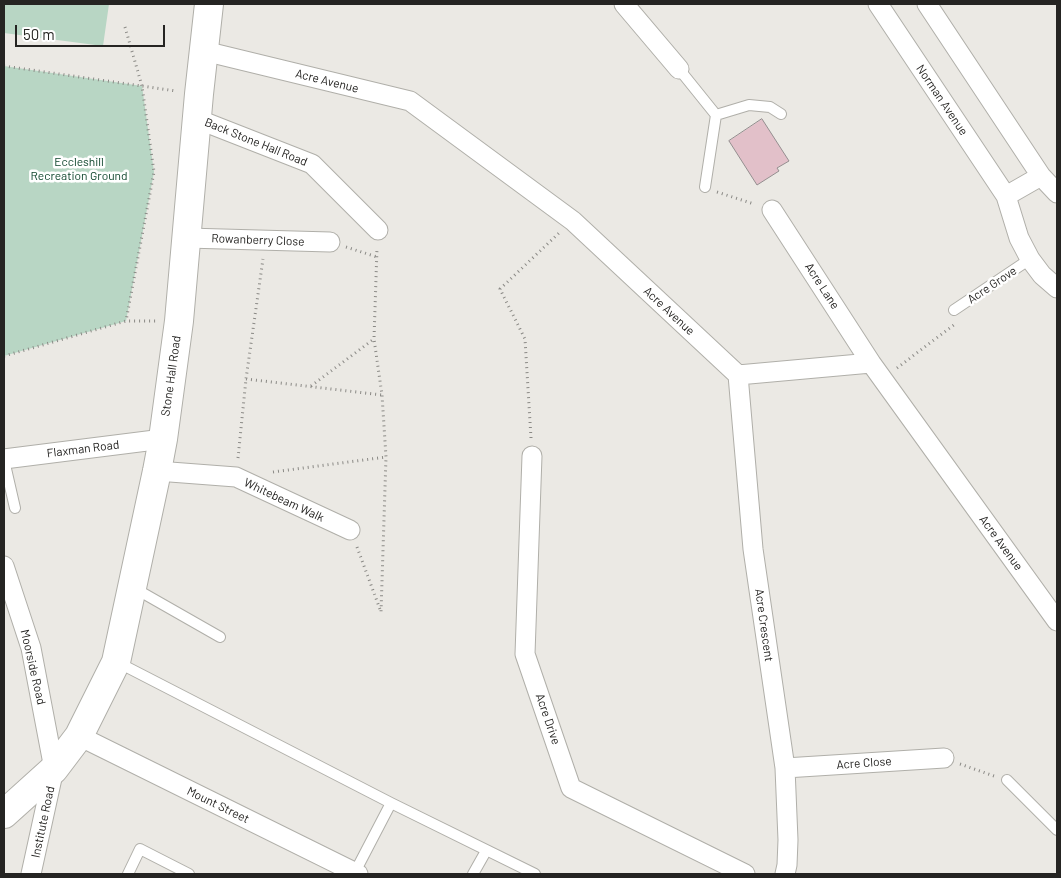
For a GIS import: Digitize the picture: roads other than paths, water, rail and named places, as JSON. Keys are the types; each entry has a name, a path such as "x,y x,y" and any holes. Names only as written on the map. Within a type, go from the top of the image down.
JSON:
{"street":[{"name":"Stone Hall Road","path":"4,814 54,769 79,736 116,662 163,439 179,321 209,4"},
{"path":"624,4 679,69"},
{"name":"Norman Avenue","path":"878,4 1006,196 1019,238 1030,259 1042,275 1057,288"},
{"path":"927,4 1041,176 1057,193"},
{"name":"Acre Avenue","path":"204,51 410,101 573,221 738,375"},
{"name":"Back Stone Hall Road","path":"198,106 312,164 378,230"},
{"path":"1006,196 1041,176"},
{"name":"Acre Lane","path":"772,210 871,362"},
{"name":"Rowanberry Close","path":"187,238 330,242"},
{"name":"Acre Avenue","path":"871,362 1057,621"},
{"path":"738,375 871,362"},
{"name":"Acre Crescent","path":"738,375 753,549 785,768 788,840 785,874"},
{"name":"Flaxman Road","path":"4,460 163,439"},
{"name":"Acre Drive","path":"532,456 525,654 571,788 745,874"},
{"name":"Whitebeam Walk","path":"157,471 236,477 350,530"},
{"name":"Moorside Road","path":"4,569 31,648 54,769"},
{"name":"Mount Street","path":"79,736 356,874"},
{"name":"Acre Close","path":"785,768 944,758"},
{"name":"Institute Road","path":"31,874 54,769"}],"lane":[{"path":"679,69 716,115 705,187"},
{"path":"716,115 749,106 770,107 781,114"},
{"name":"Acre Grove","path":"954,310 1030,259"},
{"path":"4,460 15,508"},
{"path":"133,588 220,636"},
{"path":"116,662 534,874"},
{"path":"1007,780 1057,830"},
{"path":"356,874 391,803"},
{"path":"128,874 140,849 189,874"},
{"path":"473,874 486,851"}],"park label":[{"name":"Eccleshill Recreation Ground","path":"79,169"}]}
